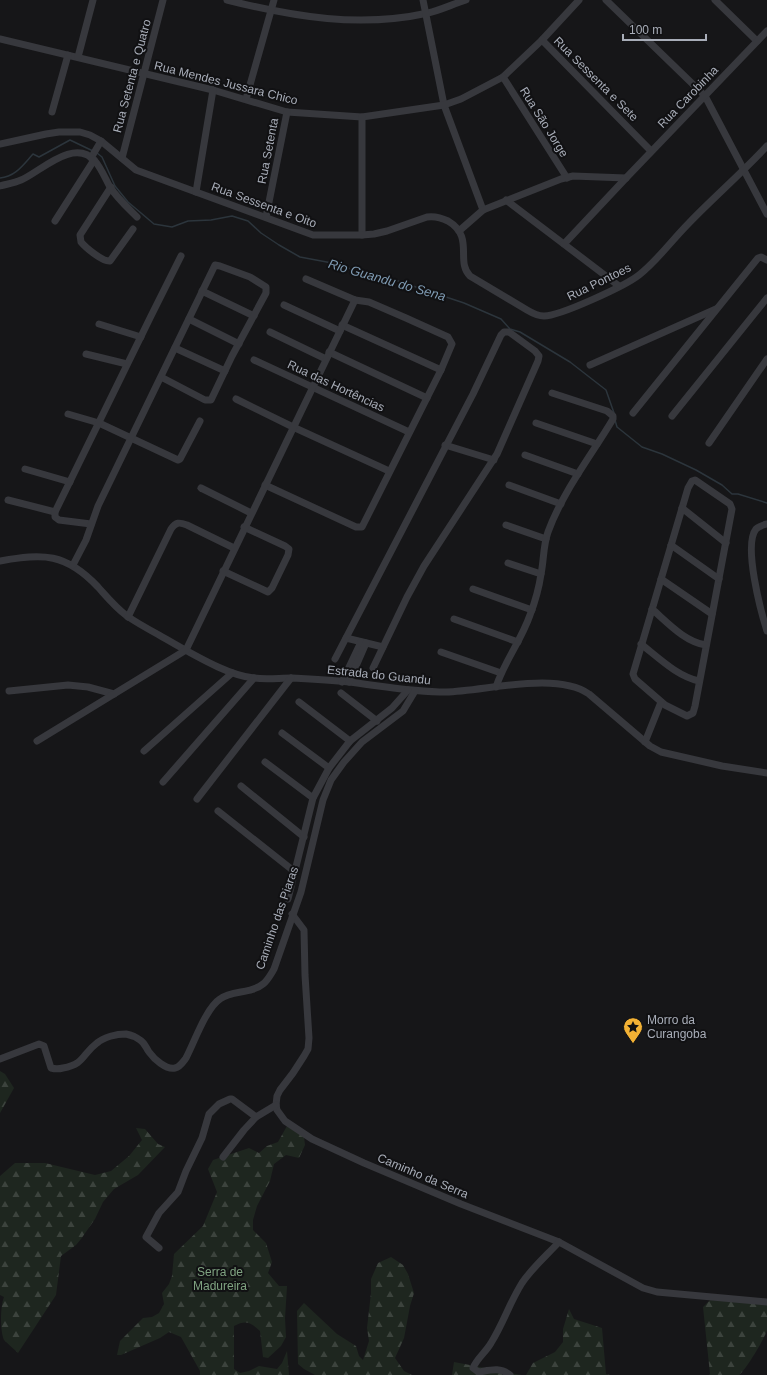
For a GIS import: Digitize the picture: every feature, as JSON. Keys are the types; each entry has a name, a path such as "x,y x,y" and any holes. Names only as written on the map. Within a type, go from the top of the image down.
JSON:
{"street":[{"path":"78,57 92,0"},
{"name":"Rua Setenta e Quatro","path":"122,158 163,0"},
{"path":"227,0 271,11 318,18 355,20 426,13 466,0"},
{"path":"246,99 274,0"},
{"path":"423,0 444,105 484,210"},
{"name":"Rua Mendes Jussara Chico","path":"0,38 213,90 287,112 362,117 444,105 461,100 503,78 580,0"},
{"path":"606,0 705,96 767,214"},
{"path":"715,0 757,41"},
{"name":"Rua Carobinha","path":"564,244 651,150 767,31"},
{"name":"Rua Sessenta e Sete","path":"542,40 651,150"},
{"path":"52,112 68,55"},
{"name":"Rua São Jorge","path":"503,78 567,178"},
{"path":"196,192 213,90"},
{"name":"Rua Setenta","path":"266,217 287,112"},
{"path":"362,117 362,235"},
{"name":"Rua Sessenta e Oito","path":"0,144 59,132 80,132 90,135 136,170 313,235 362,235 387,231 431,216 446,220 459,231"},
{"path":"55,222 93,158 100,143"},
{"name":"Rua Pontoes","path":"459,231 462,237 464,265 468,274 534,314 544,316 557,313 637,277 648,268 706,206 767,146"},
{"path":"0,186 20,180 65,154 80,154 93,158 111,187 137,217"},
{"path":"459,231 484,210 506,200 567,178 592,176 626,178"},
{"path":"111,187 80,235 81,242 101,259 110,261 133,229"},
{"path":"506,200 619,286"},
{"path":"91,524 60,520 55,517 55,512 181,256"},
{"path":"633,413 758,258 762,257 767,260"},
{"path":"74,565 86,540 98,506 215,265 250,278 263,285 266,289 266,293 213,397 210,400 205,400 161,377"},
{"path":"265,485 359,528 364,525 441,370 452,344 448,337 369,302 355,300 306,279"},
{"path":"202,291 254,316"},
{"path":"672,416 767,298"},
{"path":"37,741 186,650 251,512 355,300"},
{"path":"284,305 441,370"},
{"path":"590,365 718,308"},
{"path":"189,319 239,344"},
{"path":"99,324 141,337"},
{"path":"270,332 427,398"},
{"path":"335,659 501,335 504,332 509,332 535,351 539,356 539,359 506,437 494,460 424,566 373,668"},
{"path":"175,348 225,371"},
{"path":"86,354 127,364"},
{"path":"709,443 767,359"},
{"name":"Rua das Hortências","path":"254,360 313,386 409,432"},
{"path":"496,687 501,673 526,626 532,610 541,574 546,539 553,519 578,474 613,419 611,413 552,393"},
{"path":"236,399 293,427 390,471"},
{"path":"68,414 99,423 178,460 180,459 200,421"},
{"path":"536,423 597,444"},
{"path":"445,445 494,460"},
{"path":"525,455 578,474"},
{"path":"25,469 70,482"},
{"path":"695,480 730,504 732,508 695,706 693,713 687,716 662,702 633,678 682,508 688,488 695,480"},
{"path":"509,485 561,504"},
{"path":"201,488 251,512"},
{"path":"8,500 55,512"},
{"path":"682,508 726,543"},
{"path":"128,617 171,529 175,524 180,523 187,525 234,548"},
{"path":"767,524 759,527 755,531 752,544 755,585 767,631"},
{"path":"506,525 546,539"},
{"path":"223,571 266,591 270,591 288,555 289,549 285,546 244,527"},
{"path":"671,545 719,579"},
{"name":"Estrada do Guandu","path":"0,561 43,556 74,565 90,578 115,607 128,617 204,660 232,673 254,678 291,678 346,682 412,690 449,692 554,683 576,687 589,694 652,748 666,754 722,766 767,773"},
{"path":"508,563 541,574"},
{"path":"661,579 712,614"},
{"path":"473,589 532,610"},
{"path":"652,609 687,638 693,642 706,645"},
{"path":"454,619 518,642"},
{"path":"346,638 383,647"},
{"path":"346,682 363,643"},
{"path":"642,644 678,673 690,679 700,681"},
{"path":"441,652 501,673"},
{"path":"144,751 232,673"},
{"path":"162,782 254,678"},
{"path":"197,798 291,678"},
{"path":"9,691 68,685 88,687 114,694"},
{"path":"288,899 313,798 329,768 350,741 377,721 412,690"},
{"name":"Caminho das Piaras","path":"0,1059 39,1044 44,1046 51,1068 66,1068 79,1062 91,1048 107,1037 125,1034 135,1036 141,1040 154,1057 162,1064 170,1068 176,1068 182,1064 215,1003 228,994 257,988 263,984 274,969 292,914 301,892 323,800 331,780 344,762 362,742 403,711 412,690"},
{"path":"341,693 377,721"},
{"path":"299,702 350,741"},
{"path":"645,742 662,702"},
{"path":"282,733 329,768"},
{"path":"265,762 313,798"},
{"path":"241,786 304,837"},
{"path":"218,811 295,872"},
{"path":"223,1157 256,1117 276,1104 280,1090 299,1065 308,1049 308,1011 305,975 304,930 292,914"},
{"path":"159,1248 146,1237 160,1213 178,1192 186,1171 202,1138 209,1114 219,1104 230,1099 237,1102 256,1117"},
{"name":"Caminho da Serra","path":"276,1104 280,1115 285,1121 312,1139 364,1163 461,1204 560,1242 643,1288 657,1292 767,1302"},
{"path":"510,1375 497,1369 479,1372 473,1368 498,1333 522,1284 533,1270 560,1242"}],"green space":[{"path":"0,1071 5,1074 14,1088 0,1113"},
{"name":"Serra de Madureira","path":"287,1126 304,1137 305,1145 299,1158 286,1155 274,1164 270,1181 257,1206 253,1220 253,1230 266,1243 272,1262 268,1273 279,1286 287,1286 285,1318 286,1337 281,1346 268,1358 263,1357 260,1331 248,1323 242,1323 234,1326 234,1369 240,1373 249,1371 259,1366 277,1369 282,1363 287,1351 289,1375 200,1375 200,1371 181,1337 169,1332 160,1338 121,1355 117,1355 120,1341 143,1318 152,1317 159,1313 164,1304 162,1293 169,1284 172,1276 174,1254 203,1226 217,1192 208,1169 213,1160 249,1148 259,1153 267,1146 278,1142"},
{"path":"136,1128 145,1129 158,1144 165,1147 138,1175 114,1189 103,1202 95,1219 81,1239 76,1245 61,1256 56,1295 18,1353 4,1340 1,1325 1,1313 4,1297 0,1295 0,1176 15,1163 45,1163 95,1175 111,1171 129,1156 142,1140"},
{"path":"391,1257 403,1265 408,1274 414,1293 404,1338 395,1358 404,1371 412,1375 315,1375 304,1369 298,1364 297,1311 304,1303 337,1334 356,1346 359,1356 363,1360 369,1341 367,1328 371,1279 378,1263"},
{"path":"710,1300 767,1304 767,1330 759,1347 739,1375 709,1375 703,1307"},
{"path":"569,1309 574,1319 602,1328 606,1374 610,1375 526,1375 533,1363 555,1352 563,1342 563,1329"},
{"path":"454,1362 521,1375 452,1375"}],"waterway":[{"name":"Rio Guandu do Sena","path":"0,178 14,173 33,154 39,157 70,140 93,151"},
{"name":"Rio Guandu do Sena","path":"97,153 102,157 115,186 128,202 154,224 172,227 188,221 211,220 232,216 248,221 261,233 300,257 332,263 351,269 363,275 389,278 464,303 501,319 510,329 520,332 570,362 606,390 614,413"},
{"name":"Rio Guandu do Sena","path":"615,420 617,427 642,447 662,454 696,470 722,485 732,494 738,494 767,503"}],"place":[{"name":"Morro da Curangoba","path":"633,1044"}]}
